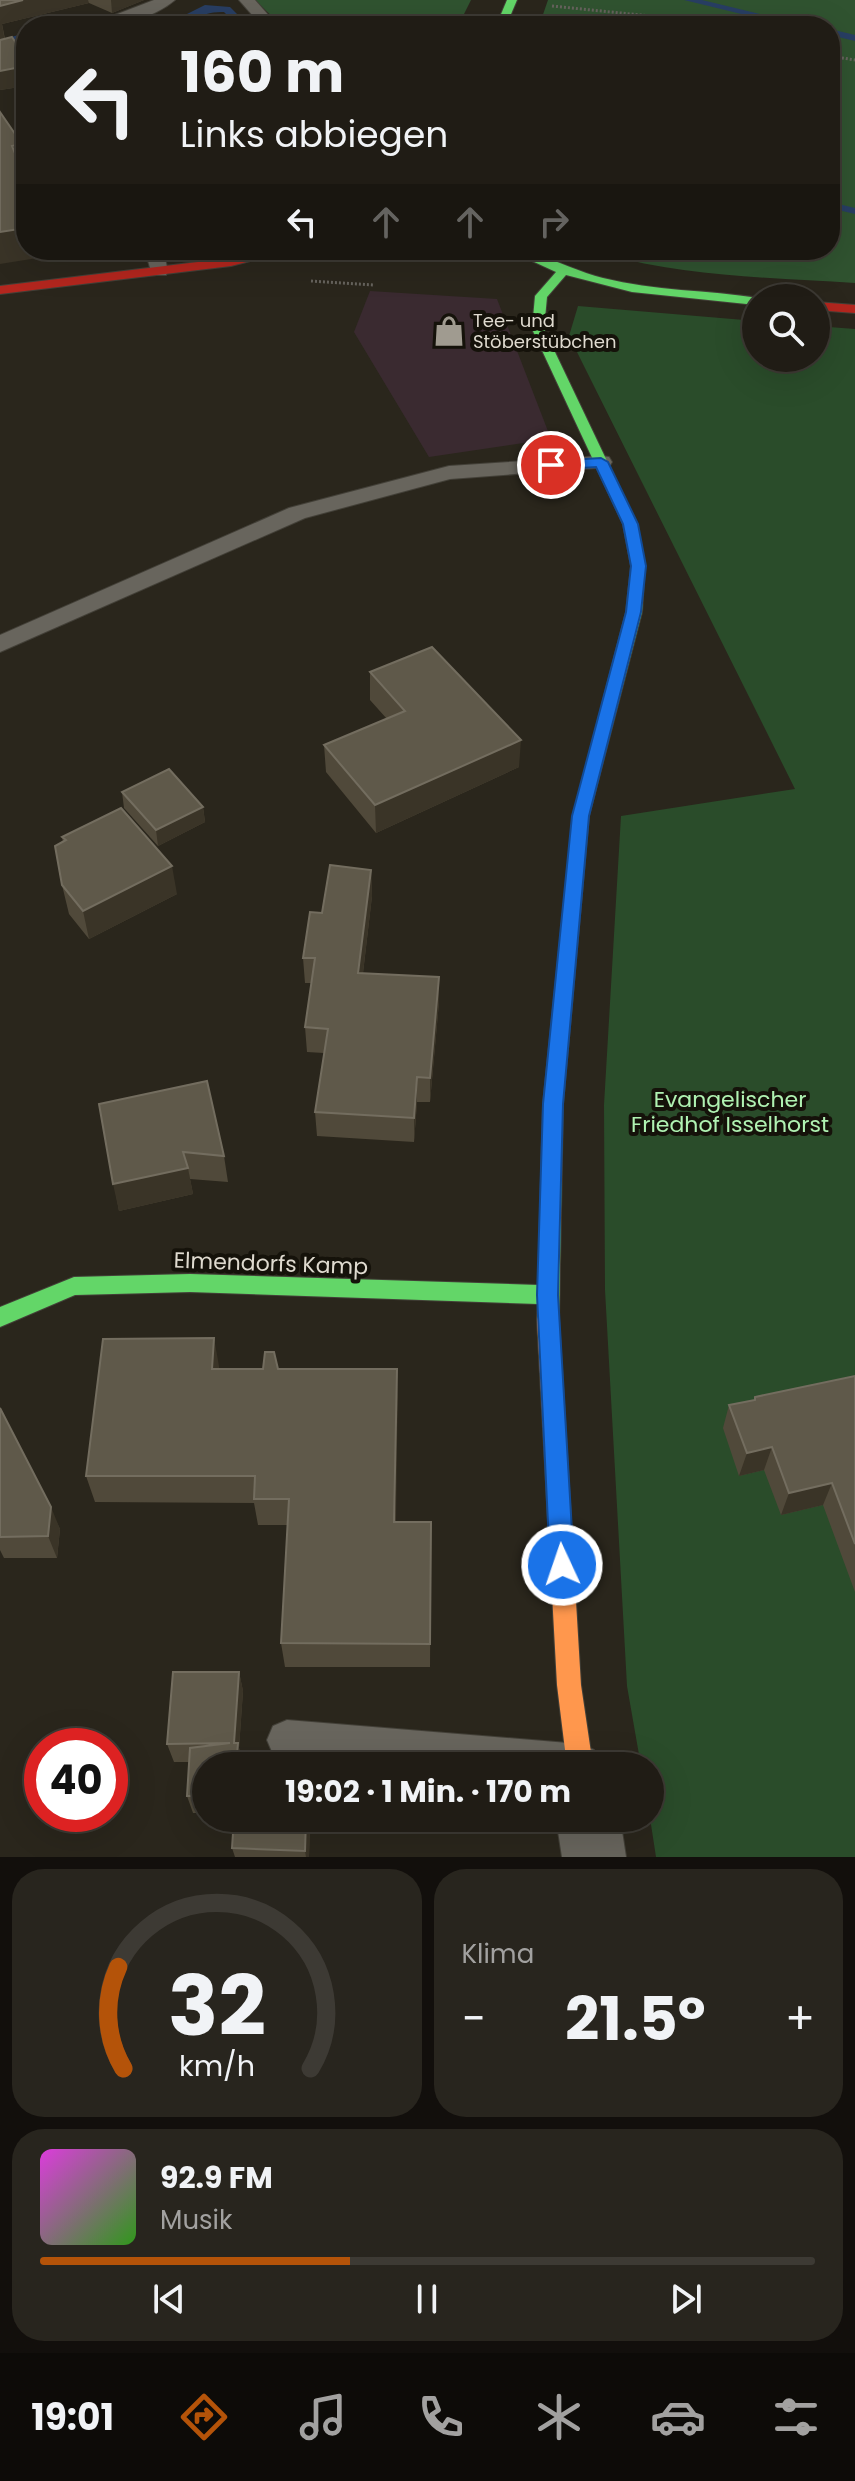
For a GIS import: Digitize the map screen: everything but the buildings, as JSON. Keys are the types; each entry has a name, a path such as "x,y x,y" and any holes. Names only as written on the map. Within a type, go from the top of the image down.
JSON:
{"street":[{"path":"0,290 240,260"},
{"path":"536,260 562,272 607,285 742,299"},
{"path":"562,272 541,296 538,329 630,524 638,566 634,612 581,816 553,1104 547,1295 569,1685 579,1752"},
{"path":"830,307 855,309"},
{"name":"Elmendorfs Kamp","path":"0,1317 74,1286 190,1283 547,1295"},
{"path":"590,1832 594,1857"}],"lane":[{"path":"129,16 167,0"},
{"path":"247,0 261,16"},
{"path":"156,260 159,271"},
{"path":"0,644 297,513 449,473 601,462"},
{"path":"287,1740 370,1752"}],"path":[{"path":"551,6 650,16"}],"shaded area":[{"path":"370,291 497,299 551,439 429,457 354,332"}],"green space":[{"path":"255,0 471,0 463,16 272,16"},
{"path":"548,0 855,0 855,283 689,271 629,260 840,260 840,16 542,16"},
{"name":"Evangelischer Friedhof Isselhorst","path":"578,306 742,320 742,372 830,372 830,327 855,329 855,1857 656,1857 652,1832 664,1832 664,1752 639,1752 627,1686 605,1290 604,1105 621,816 795,789 569,336"}],"waterway":[{"path":"689,0 760,16"},
{"path":"189,16 205,8 227,9 234,16"},
{"path":"840,34 855,38"},
{"path":"0,43 16,39"},
{"path":"840,207 855,211"}],"traffic: fast":[{"path":"505,16 512,0"},
{"path":"536,260 572,274 632,288 742,300"},
{"path":"548,1319 553,1104 581,816 634,612 638,566 630,524 538,329 541,296 562,272"},
{"path":"0,1317 74,1286 190,1283 547,1295"}],"traffic: slow":[{"path":"548,1319 569,1685 578,1752"}],"traffic: jam":[{"path":"0,290 240,260"},
{"path":"830,307 855,309"}],"place":[{"name":"Tee- und Stöberstübchen","path":"449,331"}],"route":[{"path":"551,465 601,462 630,524 638,566 634,612 581,816 553,1104 547,1295 562,1565"}]}
